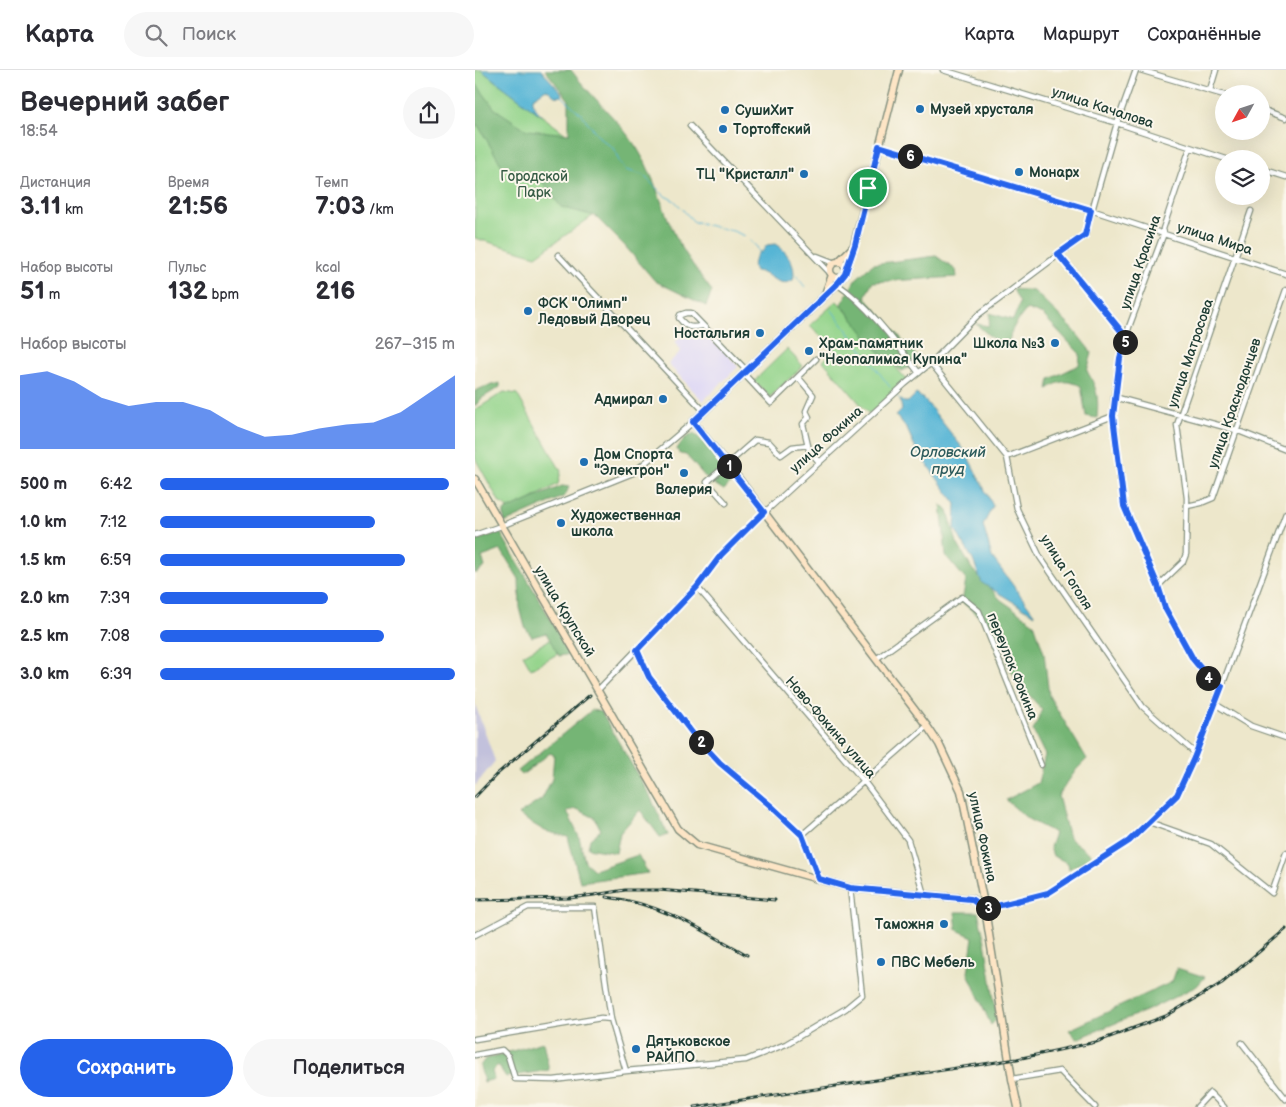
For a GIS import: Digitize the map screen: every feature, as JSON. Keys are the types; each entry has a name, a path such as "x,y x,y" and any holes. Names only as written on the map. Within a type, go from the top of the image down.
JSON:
{"main road":[{"path":"693,422 837,284 845,273 855,245 899,70"},
{"path":"825,295 832,275 831,268 855,245"},
{"path":"836,262 844,265 845,273"},
{"path":"832,275 836,277 845,273"},
{"name":"улица Фокина","path":"693,422 764,512 939,744 961,791 985,909 1018,1107"},
{"name":"улица Крупской","path":"475,479 678,829 697,845 850,888 971,899 985,909"}],"street":[{"name":"улица Качалова","path":"943,70 1117,123 1215,156"},
{"name":"улица Фокина","path":"764,512 905,384 931,363 979,315 1085,235 1117,123 1136,70"},
{"path":"1140,70 1215,92"},
{"path":"1210,90 1216,70"},
{"path":"1270,112 1286,118"},
{"path":"690,126 816,256 832,275"},
{"name":"улица Мира","path":"879,146 1091,210 1236,256 1286,274"},
{"name":"улица Красина","path":"1190,148 1163,229 1164,233 1126,337 1120,358 1113,416 1124,506 1158,586 1165,608 1193,659 1207,676 1222,686"},
{"path":"1270,172 1286,177"},
{"name":"улица Матросова","path":"1158,586 1183,562 1186,554 1187,506 1177,425 1251,211"},
{"path":"1058,254 1126,337"},
{"path":"558,255 704,411"},
{"path":"816,256 836,262"},
{"path":"837,284 859,302 895,341 919,373"},
{"name":"улица Краснодонцев","path":"1187,506 1213,498 1286,290"},
{"path":"702,326 686,327 679,318 680,315 691,313 718,340 771,403 816,360"},
{"name":"улица Гоголя","path":"931,363 1007,457 1017,508 1041,558 1143,707 1195,753"},
{"path":"798,377 813,395 806,411 809,417 803,424 809,450 819,462"},
{"path":"1114,397 1181,413 1237,430 1286,450"},
{"path":"1007,457 1113,416"},
{"path":"475,535 633,473 693,422"},
{"path":"726,503 707,482 755,440 769,442 781,455 792,447 808,445"},
{"path":"598,690 697,587 721,555 764,512"},
{"path":"985,909 1048,893 1129,841 1177,795 1222,686 1286,513"},
{"name":"Ново-Фокина улица","path":"697,587 863,780 908,840 925,895"},
{"name":"переулок Фокина","path":"876,659 962,597 979,611 1041,765"},
{"path":"637,650 649,677 693,734 720,763 802,835 819,879"},
{"path":"1215,704 1251,726 1286,738"},
{"path":"802,835 927,726"},
{"path":"1149,822 1211,844 1271,893 1286,853"},
{"path":"475,1055 502,1050 509,1056 515,1079 554,1080 626,1071 747,1060 786,1044 845,1009 862,996 850,888"},
{"path":"475,935 528,907 595,907 611,1018 626,1071"},
{"path":"475,1039 601,1018 611,1018"},
{"path":"1242,1043 1286,1099"},
{"path":"1012,1079 1060,1071 1095,1107"},
{"path":"1197,1107 1210,1093 1225,1107"}],"shaded area":[{"path":"685,334 699,334 721,347 738,367 703,401 668,364 681,351 675,342"},
{"path":"475,704 495,761 475,786"}],"green space":[{"name":"Городской Парк","path":"475,70 481,70 635,186 536,256 475,238"},
{"path":"545,70 571,70 638,149 676,237 712,291 706,306 655,281 625,246 595,216 561,207 538,176 502,166 478,125 475,126 475,82 495,109 527,130 569,134 569,100"},
{"path":"936,256 956,270 957,277 872,282 865,297 921,361 902,371 877,350 841,304 856,279 873,264"},
{"path":"1013,289 1034,291 1073,329 1092,353 1087,371 1097,393 1097,418 1086,416 1081,386 1064,382 1048,389 1050,379 1079,365 1080,354 1043,315 1027,309 1012,330 1009,345 1001,346 976,324 989,326 990,313 1013,320 1020,303"},
{"path":"837,301 907,380 869,414 823,361 834,350 810,325"},
{"path":"787,349 803,366 770,397 754,381"},
{"path":"500,383 500,387 482,398 475,406 475,391"},
{"path":"504,392 517,394 561,471 558,484 512,510 500,503 475,458 475,410"},
{"path":"694,433 732,482 724,490 708,480 686,455 680,454 677,449 684,439"},
{"path":"562,486 569,487 565,496 504,523 504,511"},
{"path":"941,504 948,511 957,543 972,569 1001,600 1034,623 1044,653 1049,696 1087,759 1076,770 1058,796 1069,838 1093,856 1069,869 1068,863 1053,856 1050,847 1055,833 1028,819 1006,800 1038,783 1045,755 1033,731 1042,710 1007,665 1005,646 995,630 962,602 966,580 946,556"},
{"path":"500,532 571,654 559,656 546,633 532,637 525,627 520,608 519,579 501,550 482,557 485,567 475,574 475,541"},
{"path":"551,639 559,653 531,669 523,655"},
{"path":"592,710 601,712 650,796 668,835 660,837 640,810 620,833 616,853 588,848 590,839 601,830 595,818 577,809 567,811 579,837 585,862 594,870 638,855 648,873 580,882 568,837 545,831 518,815 542,799 552,779 554,755 550,753 522,775 518,771"},
{"path":"955,912 978,912 985,942 997,1019 991,1025 968,973 973,937 957,930"},
{"path":"1177,968 1205,977 1197,986 1150,1009 1077,1039 1069,1030 1172,982"},
{"path":"543,1042 549,1070 506,1077 498,1065 492,1071 494,1079 484,1082 480,1066 485,1059"}],"water":[{"path":"481,70 541,70 561,92 562,96 555,96 546,89 533,98 534,105 542,116"},
{"path":"775,244 790,259 794,269 793,280 783,283 755,271 754,261 759,252 762,252 767,245"},
{"name":"Орловский пруд","path":"916,394 924,399 965,451 993,506 983,525 992,557 1035,615 982,583 973,560 955,529 956,504 917,451 907,429 896,416 902,410 900,399 908,402"}],"waterway":[{"path":"562,96 582,115 600,138 613,148 620,163 626,170 643,175 665,196 675,201 694,222 733,231 745,236 757,247 759,252"},
{"path":"795,274 805,287"},
{"path":"831,309 890,387"},
{"path":"896,395 900,399"}],"railway":[{"path":"475,797 496,775 590,695"},
{"path":"475,900 569,898 625,890 659,890 775,900"},
{"path":"606,897 626,900 662,911 679,918 747,955"},
{"path":"695,1107 1017,1059 1096,1042 1166,1016 1222,983 1286,929"}],"place":[{"name":"Музей хрусталя","path":"920,109"},
{"name":"СушиХит","path":"725,110"},
{"name":"Тортоffский","path":"723,129"},
{"name":"Монарх","path":"1019,172"},
{"name":"ТЦ \"Кристалл\"","path":"804,174"},
{"name":"ФСК \"Олимп\" Ледовый Дворец","path":"528,311"},
{"name":"Ностальгия","path":"760,333"},
{"name":"Школа №3","path":"1055,343"},
{"name":"Храм-памятник \"Неопалимая Купина\"","path":"809,351"},
{"name":"Адмирал","path":"663,399"},
{"name":"Дом Спорта \"Электрон\"","path":"584,462"},
{"name":"Валерия","path":"684,473"},
{"name":"Художественная школа","path":"561,523"},
{"name":"Таможня","path":"944,924"},
{"name":"ПВС Мебель","path":"881,962"},
{"name":"Дятьковское РАЙПО","path":"636,1049"}],"route":[{"path":"879,146 1091,210 1085,235 1058,254 1126,337 1120,358 1113,416 1124,506 1158,586 1165,608 1193,659 1207,676 1222,686 1194,758 1177,795 1129,841 1048,893 985,909 971,899 850,888 819,879 802,835 720,763 693,734 649,677 637,650 697,587 721,555 764,512 693,422 837,284 845,274 855,245 868,188 879,146"}]}
